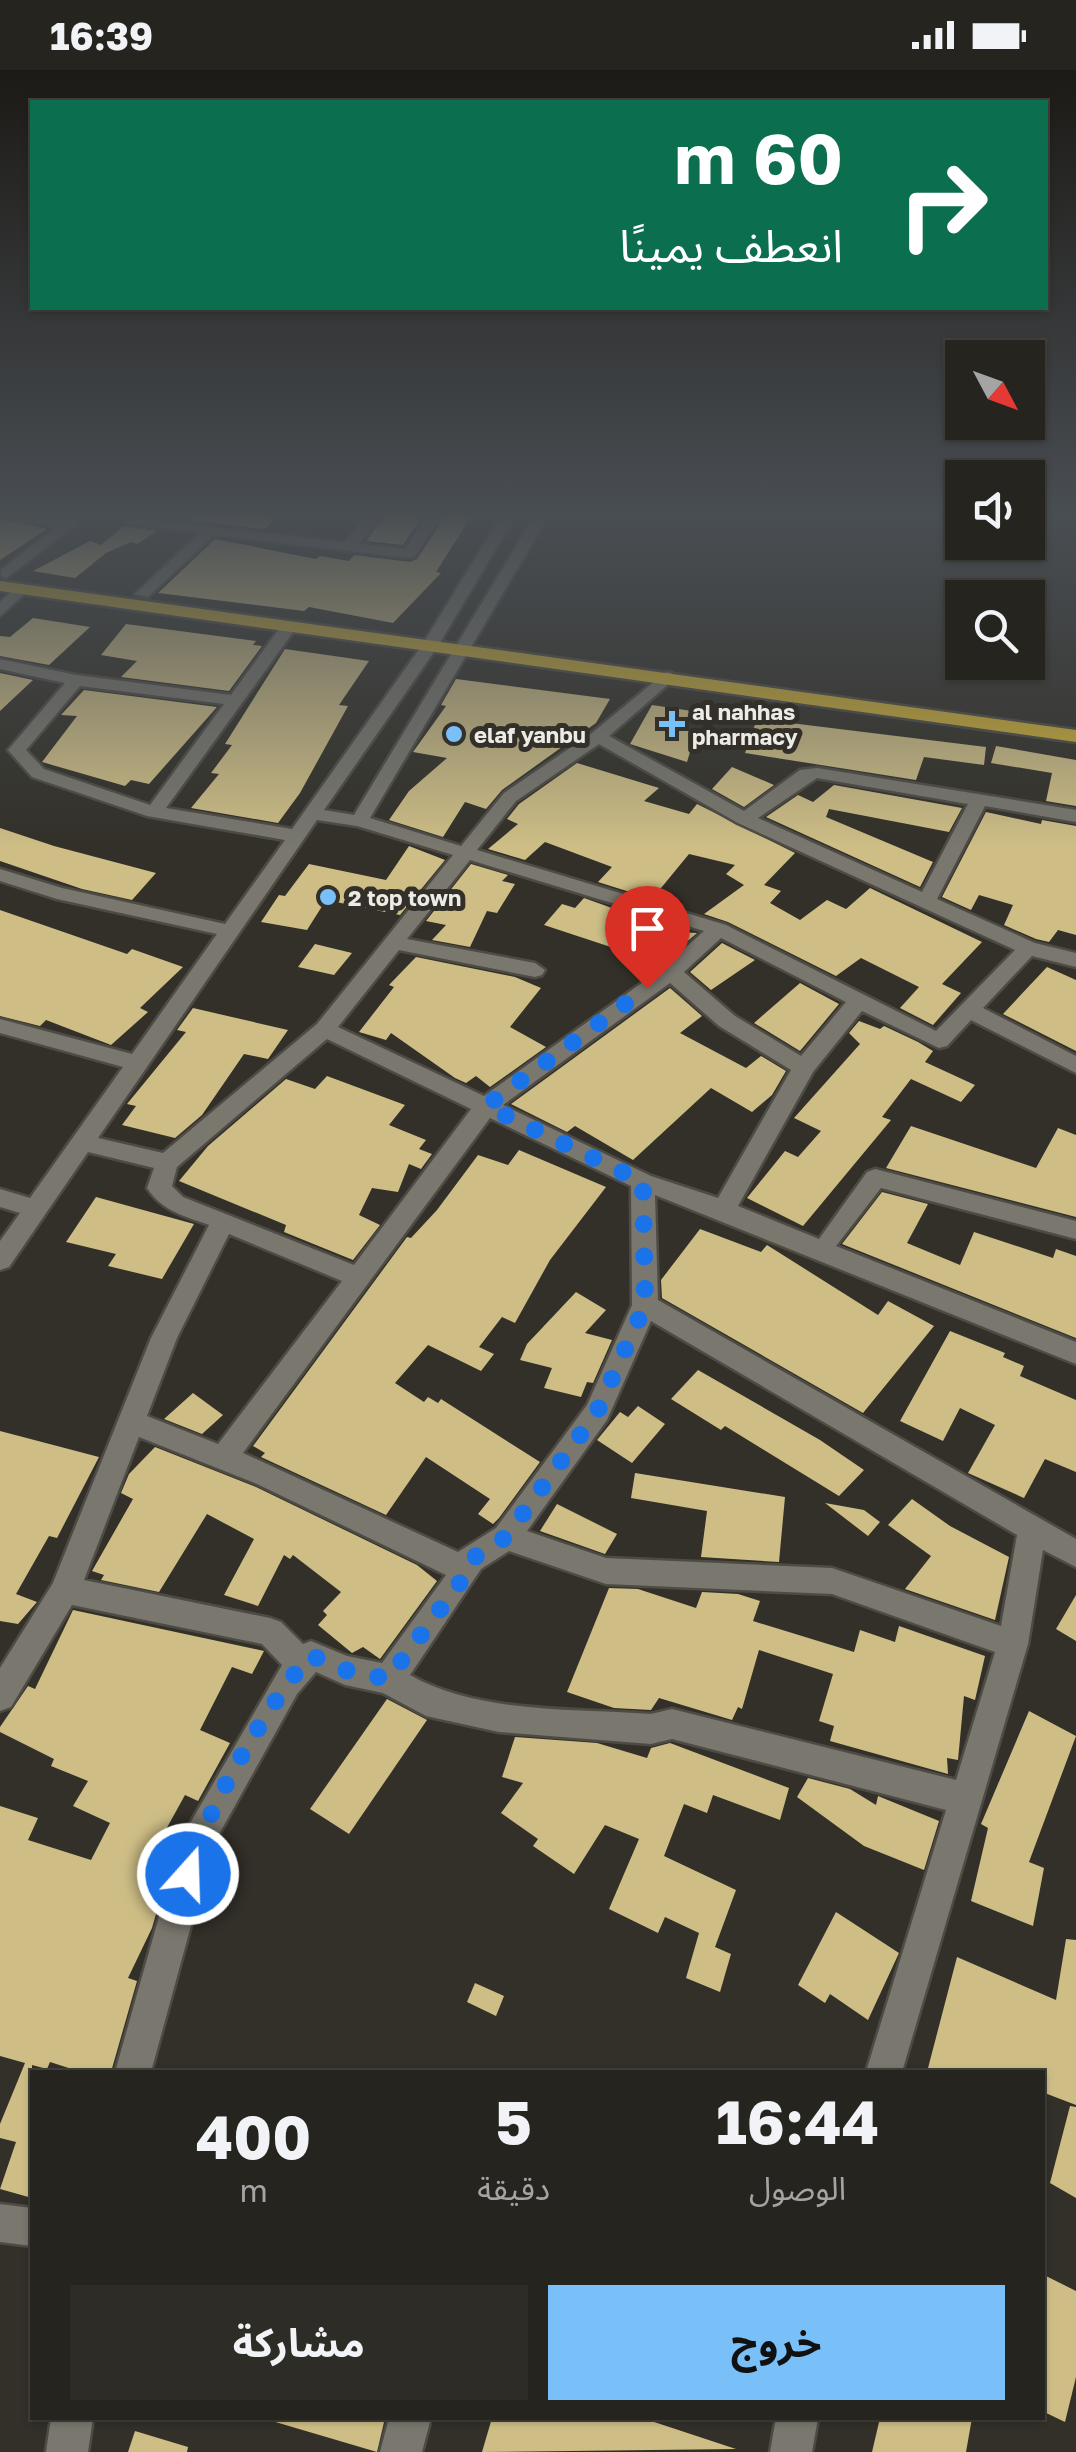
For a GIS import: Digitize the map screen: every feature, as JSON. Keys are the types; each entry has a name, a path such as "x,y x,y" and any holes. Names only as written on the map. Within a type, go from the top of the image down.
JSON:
{"highway":[{"path":"301,626 434,640"},
{"path":"346,626 666,678 1076,736"},
{"path":"467,645 1076,721"}],"street":[{"path":"154,812 289,626"},
{"path":"0,1260 442,626"},
{"path":"359,821 478,626"},
{"path":"0,664 76,680 234,700"},
{"path":"361,1278 174,1203 159,1188 167,1163 325,1029 510,798 598,737 666,678"},
{"path":"0,762 18,750 76,680"},
{"path":"598,737 744,819 1028,948 1076,960"},
{"path":"18,750 38,774 154,812 296,836"},
{"path":"744,819 806,774 817,772 1076,816"},
{"path":"930,895 980,800"},
{"path":"312,814 359,821 718,929 856,1003 938,1041 1028,948"},
{"path":"0,875 57,893 230,931"},
{"path":"222,1459 486,1106 671,972 718,929"},
{"path":"394,943 535,970"},
{"path":"671,972 727,1021 804,1068"},
{"path":"724,1211 804,1068 856,1003"},
{"path":"971,1011 1076,1064"},
{"path":"0,1026 137,1063"},
{"path":"325,1029 643,1182 1076,1354"},
{"path":"82,1142 167,1163"},
{"path":"831,1238 875,1178 1076,1230"},
{"path":"388,1679 470,1560 506,1537 597,1412 645,1305 643,1182"},
{"path":"0,1198 35,1209"},
{"path":"0,1696 65,1590 164,1338 222,1220"},
{"path":"645,1305 1076,1554"},
{"path":"129,1422 267,1475 466,1570"},
{"path":"885,2070 1013,1644 1032,1530"},
{"path":"506,1537 606,1571 832,1581 1013,1644"},
{"path":"65,1590 270,1632 302,1664"},
{"path":"134,2070 198,1839 286,1684 310,1655 345,1670 388,1679 426,1701 499,1717 650,1729 672,1724 966,1799"},
{"path":"0,2223 30,2227"},
{"path":"67,2452 72,2420"},
{"path":"400,2452 409,2420"},
{"path":"790,2452 797,2420"}],"building":[{"path":"23,626 90,627 49,665 0,656 0,636 10,637"},
{"path":"124,626 256,641 253,645 262,646 229,691 121,677 137,661 101,655"},
{"path":"285,649 369,661 339,705 348,706 300,793 278,823 191,808 219,774 211,773 232,745 225,744"},
{"path":"0,673 33,680 0,711"},
{"path":"456,679 610,699 596,723 582,733 568,729 562,747 502,790 486,809 465,802 443,837 389,820 409,791 447,758 413,752 446,706 441,705"},
{"path":"84,690 217,707 149,784 131,780 125,786 42,762 77,716 61,715"},
{"path":"652,705 692,711 683,729 696,732 687,762 630,744"},
{"path":"757,719 986,747 984,765 924,757 916,780 745,753"},
{"path":"996,746 1076,760 1076,806 1046,801 1052,773 991,763"},
{"path":"577,763 659,788 644,801 689,814 697,804 795,853 764,885 781,891 770,903 800,920 827,900 846,909 870,888 982,942 942,984 961,993 933,1025 900,1008 919,987 861,958 836,976 704,914 744,885 726,874 735,865 689,854 652,899 598,882 612,867 545,842 525,860 488,849 518,824 507,819 519,804"},
{"path":"732,767 774,785 744,807 712,789"},
{"path":"834,785 962,808 949,832 829,809 826,817 933,862 920,887 766,817 798,795 813,802"},
{"path":"986,812 1041,824 1042,820 1076,826 1076,935 1058,930 1049,942 1036,939 1004,925 1013,905 979,895 971,910 942,897"},
{"path":"0,828 156,873 132,900 82,889 0,861"},
{"path":"409,846 445,860 400,915 326,900 307,930 261,922 279,895 285,896 309,864 386,880"},
{"path":"471,864 508,875 502,881 515,884 497,913 487,911 470,947 432,940 446,925 426,921"},
{"path":"584,898 679,932 697,933 667,959 642,948 638,956 544,925 562,904 575,908"},
{"path":"0,910 127,954 132,949 183,967 140,1008 148,1012 111,1045 46,1020 40,1026 0,1016"},
{"path":"722,943 755,960 711,990 690,972"},
{"path":"315,944 352,953 334,975 298,967"},
{"path":"416,957 515,977 541,988 510,1027 546,1047 490,1087 476,1076 466,1083 455,1078 391,1033 386,1040 359,1032 394,987 389,985"},
{"path":"1047,967 1076,980 1076,1051 1003,1014"},
{"path":"800,983 839,1004 800,1051 754,1023"},
{"path":"670,988 702,1016 680,1033 746,1068 761,1056 786,1071 772,1095 752,1112 711,1088 633,1160 575,1126 567,1132 511,1104"},
{"path":"193,1008 288,1030 268,1059 244,1054 202,1115 175,1138 122,1125 136,1106 127,1104 186,1032 177,1030"},
{"path":"859,1021 880,1029 884,1026 918,1042 933,1051 925,1062 975,1085 961,1102 911,1079 882,1117 891,1120 803,1226 747,1198 785,1151 798,1157 821,1131 794,1118 860,1044 849,1033"},
{"path":"327,1076 405,1105 389,1125 426,1140 419,1149 432,1154 421,1169 409,1164 398,1192 372,1188 359,1215 380,1225 353,1260 284,1232 286,1225 179,1181 208,1146 286,1079 315,1089"},
{"path":"911,1126 1036,1168 1058,1128 1076,1135 1076,1217 886,1168"},
{"path":"519,1150 606,1187 550,1260 515,1323 502,1317 479,1347 494,1354 481,1371 428,1345 395,1383 424,1402 428,1397 438,1403 441,1399 540,1462 499,1518 493,1524 478,1514 490,1499 426,1457 386,1515 261,1457 265,1453 253,1446 407,1237 411,1238 437,1210 478,1155 508,1165"},
{"path":"882,1192 928,1204 907,1243 960,1265 974,1232 1053,1258 1056,1249 1076,1256 1076,1338 842,1244"},
{"path":"96,1197 194,1224 162,1279 108,1266 116,1254 66,1242"},
{"path":"700,1229 761,1252 767,1245 878,1315 888,1301 934,1326 863,1413 662,1298 661,1280"},
{"path":"576,1292 606,1310 585,1333 612,1340 593,1383 587,1382 581,1397 544,1388 552,1368 520,1360 527,1344"},
{"path":"950,1331 1005,1353 1003,1357 1024,1366 1020,1376 1076,1400 1076,1472 1045,1459 1024,1498 968,1473 995,1425 960,1408 943,1441 900,1421"},
{"path":"698,1370 864,1470 839,1496 725,1426 721,1430 671,1399"},
{"path":"193,1393 223,1415 202,1434 164,1419"},
{"path":"638,1406 665,1424 632,1463 597,1440 620,1412 628,1417"},
{"path":"0,1431 99,1457 57,1538 49,1536 16,1594 37,1602 18,1624 0,1621"},
{"path":"155,1447 256,1487 417,1565 437,1581 380,1659 363,1647 352,1653 318,1625 327,1615 323,1611 341,1592 293,1555 290,1559 284,1555 258,1606 224,1595 254,1539 207,1514 159,1592 101,1580 104,1575 92,1571 133,1499 121,1493 129,1474"},
{"path":"635,1473 785,1497 779,1562 701,1557 707,1511 631,1498"},
{"path":"912,1499 950,1526 1009,1557 995,1620 905,1589 931,1556 888,1525"},
{"path":"825,1503 864,1510 880,1522 868,1536"},
{"path":"557,1504 617,1534 605,1554 540,1531"},
{"path":"609,1588 638,1589 696,1608 702,1592 738,1594 760,1601 753,1621 854,1652 860,1630 895,1642 899,1626 985,1656 975,1700 964,1696 958,1760 947,1758 948,1774 830,1741 834,1726 819,1721 833,1674 759,1650 742,1709 738,1707 732,1720 659,1698 651,1710 614,1708 567,1692"},
{"path":"1076,1595 1076,1641 1056,1629"},
{"path":"73,1610 264,1651 252,1674 232,1667 200,1730 230,1743 198,1801 185,1795 148,1862 169,1869 152,1928 128,1978 137,1981 112,2070 75,2070 50,2062 47,2069 32,2065 30,2197 0,2189 16,2142 0,2138 0,2124 25,2063 0,2056 0,1806 38,1818 28,1840 91,1860 110,1823 73,1806 88,1781 51,1766 54,1759 0,1732 28,1686 35,1689"},
{"path":"387,1699 427,1720 349,1834 310,1809"},
{"path":"1029,1711 1076,1736 1029,1862 1044,1868 1033,1926 971,1901 988,1828 981,1824"},
{"path":"515,1737 597,1743 647,1758 651,1748 670,1743 789,1788 780,1820 713,1795 707,1813 684,1804 664,1856 736,1890 715,1947 731,1954 720,1992 686,1978 699,1933 665,1917 658,1933 609,1909 639,1839 605,1825 574,1874 533,1846 538,1839 501,1813 523,1783 502,1777"},
{"path":"808,1778 850,1789 876,1805 878,1796 939,1821 924,1870 864,1846 797,1797"},
{"path":"836,1912 899,1953 868,2020 830,1994 825,2003 798,1985"},
{"path":"1066,1939 1076,1940 1076,2105 1045,2093 1045,2070 928,2070 957,1957 1056,2000"},
{"path":"475,1983 504,1996 496,2016 467,2002"},
{"path":"1070,2106 1076,2107 1076,2198 1050,2183"},
{"path":"1045,2276 1076,2291 1076,2377 1065,2422 1045,2412"},
{"path":"272,2420 385,2420 377,2452"},
{"path":"491,2420 648,2420 736,2449 482,2452"},
{"path":"880,2420 972,2420 966,2452 872,2452"},
{"path":"135,2431 188,2447 187,2452 128,2452"}],"place":[{"name":"al nahhas pharmacy","path":"672,724"},
{"name":"elaf yanbu","path":"454,734"},
{"name":"2 top town","path":"328,897"}],"route":[{"path":"188,1874 198,1839 286,1684 310,1655 345,1670 388,1679 462,1580 470,1560 506,1537 597,1412 645,1305 643,1182 486,1106 647,988"}]}
